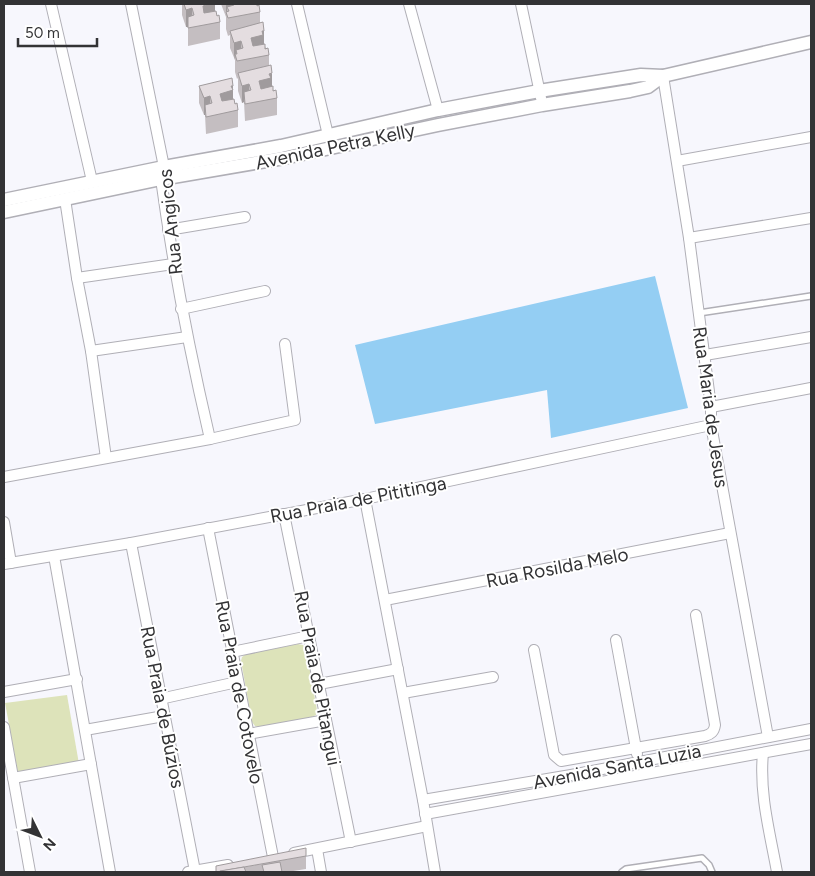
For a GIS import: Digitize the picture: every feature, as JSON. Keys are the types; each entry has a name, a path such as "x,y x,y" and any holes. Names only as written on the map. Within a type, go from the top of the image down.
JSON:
{"street":[{"path":"51,4 92,181"},
{"name":"Rua Angicos","path":"131,4 162,173 168,230 181,309 210,439"},
{"path":"297,4 328,135"},
{"path":"409,4 438,110"},
{"path":"521,4 542,105"},
{"name":"Avenida Petra Kelly","path":"4,212 65,199 162,173 438,110 539,91 641,75 663,76 811,42"},
{"name":"Avenida Petra Kelly","path":"4,200 92,181 284,158 438,125 542,105 630,91 648,87 663,76"},
{"name":"Rua Maria de Jesus","path":"663,76 705,355 711,407 711,425 768,738"},
{"path":"677,161 811,137"},
{"path":"65,199 91,351 106,458"},
{"path":"168,230 245,216"},
{"path":"688,238 811,218"},
{"path":"77,278 173,264"},
{"path":"181,309 265,291"},
{"path":"91,351 187,337"},
{"path":"705,355 811,337"},
{"path":"4,477 210,439 295,420 285,344"},
{"path":"711,407 811,388"},
{"name":"Rua Praia de Pititinga","path":"7,564 284,514 711,425"},
{"path":"365,498 435,872"},
{"name":"Rua Praia de Pitangui","path":"284,514 351,842"},
{"path":"4,522 7,564"},
{"name":"Rua Praia de Cotovelo","path":"208,528 248,734 268,858 317,849"},
{"name":"Rua Rosilda Melo","path":"384,600 730,533"},
{"name":"Rua Praia de Búzios","path":"131,543 160,699 198,871"},
{"path":"54,556 110,872"},
{"path":"534,650 554,755 557,759 565,761 705,736 714,730 715,725 696,615"},
{"path":"232,652 310,636"},
{"path":"616,640 638,762"},
{"path":"319,684 398,669"},
{"path":"402,693 493,677"},
{"path":"4,692 77,679"},
{"path":"160,699 237,682"},
{"path":"85,730 164,716"},
{"path":"248,734 326,720"},
{"path":"4,727 30,872"},
{"name":"Avenida Santa Luzia","path":"423,800 571,775 811,729"},
{"name":"Avenida Santa Luzia","path":"425,814 811,744"},
{"path":"763,753 763,797 777,872"},
{"path":"13,778 91,764"},
{"path":"321,872 317,849 427,826"},
{"path":"198,871 234,864"}],"lane":[{"path":"699,313 811,296"},
{"path":"622,872 626,869 702,858 709,865 712,872"}],"green space":[{"path":"298,644 303,645 306,649 317,710 316,715 259,727 255,726 252,722 241,661 242,657 246,654"},
{"path":"67,695 79,764 18,773 5,703"}],"water":[{"path":"655,276 688,408 551,438 547,390 375,424 355,345"}],"building":[{"path":"184,4 209,4 203,6 204,13 216,11 220,22 188,28 188,17 194,15 192,8 186,10"},
{"path":"234,4 257,4 257,6 259,5 260,12 228,18 226,12 229,11 227,7"},
{"path":"263,22 263,35 251,38 253,46 265,44 265,49 268,48 269,55 237,61 236,50 243,48 241,41 234,43 230,31"},
{"path":"271,65 272,73 269,74 271,78 259,81 261,89 273,86 273,91 276,90 277,98 245,104 244,92 251,90 249,84 242,86 238,73"},
{"path":"232,78 233,86 231,86 233,90 220,94 222,101 234,99 238,110 206,117 205,105 212,103 210,96 204,98 199,86"},
{"path":"306,848 306,856 216,872 216,866"},
{"path":"280,862 282,872 264,872 262,865"},
{"path":"244,867 246,872 220,871"}]}
